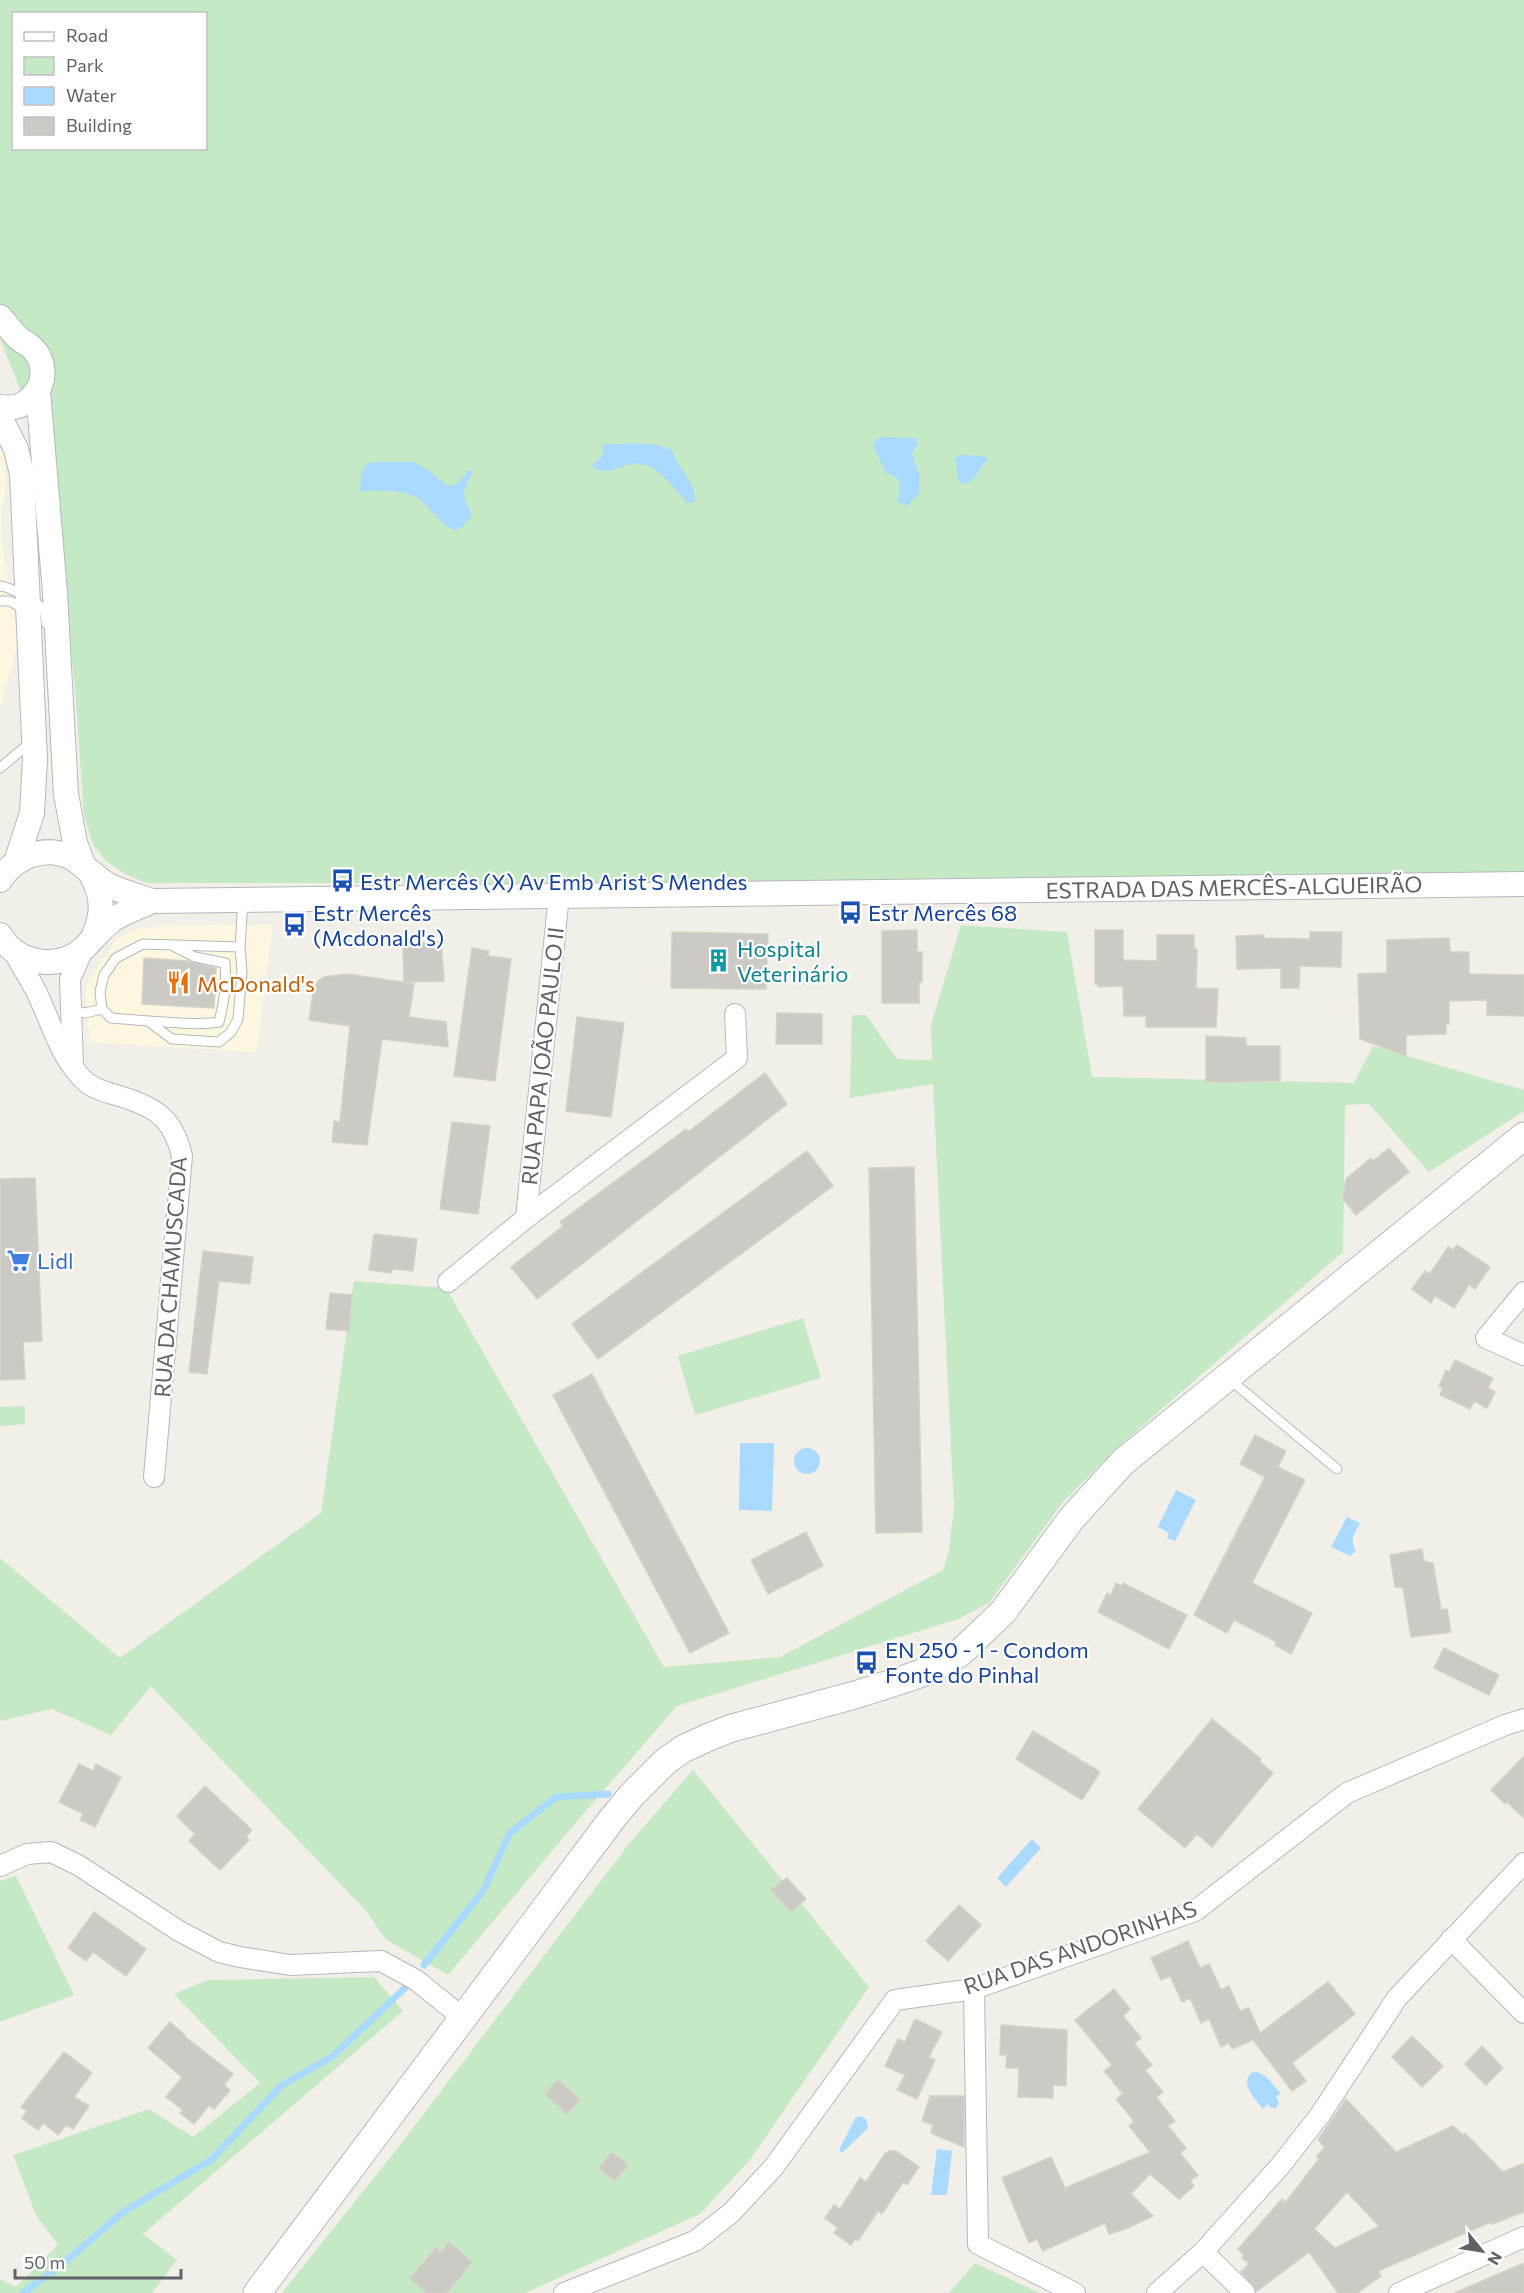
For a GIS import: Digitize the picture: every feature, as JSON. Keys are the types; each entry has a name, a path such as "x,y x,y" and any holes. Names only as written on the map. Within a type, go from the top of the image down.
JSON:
{"main road":[{"path":"257,2293 618,1811 666,1761 683,1749 732,1728 905,1679 930,1670 961,1652 988,1629 1003,1612 1072,1518 1110,1475 1144,1443 1516,1146"}],"street":[{"path":"0,317 10,339 31,347 40,358 43,373 38,391 55,593 68,814 75,843 98,888 102,904 100,920 70,979 73,1066"},
{"path":"0,408 11,409 26,403 38,391"},
{"path":"0,417 16,449 22,474 35,738 35,785 32,813 5,872"},
{"name":"ESTRADA DAS MERCÊS-ALGUEIRÃO","path":"5,872 32,854 51,852 68,857 123,892 153,901 1524,884"},
{"name":"RUA PAPA JOÃO PAULO II","path":"526,1218 559,895"},
{"name":"ESTRADA DAS MERCÊS-ALGUEIRÃO","path":"4,943 30,960 49,963 68,959 115,918 153,901"},
{"name":"RUA DA CHAMUSCADA","path":"4,943 37,993 61,1048 73,1066 94,1088 134,1101 160,1114 171,1125 178,1138 182,1156 154,1477"},
{"name":"RUA PAPA JOÃO PAULO II","path":"448,1282 526,1218 737,1058 735,1014"},
{"path":"1524,1292 1486,1338 1524,1355"},
{"name":"RUA DAS ANDORINHAS","path":"564,2293 695,2241 731,2213 773,2168 895,2000 974,1989 1195,1911 1347,1793 1524,1719"},
{"path":"0,1866 27,1854 51,1852 78,1865 179,1931 219,1952 240,1958 290,1965 381,1961 416,1980 463,2018"},
{"path":"1157,2293 1203,2253 1281,2165 1320,2115 1397,1998 1524,1863"},
{"path":"1451,1939 1524,2013"},
{"path":"974,1989 978,2244 1076,2293"},
{"path":"1399,2293 1524,2237"},
{"path":"1203,2253 1245,2293"}],"lane":[{"path":"0,586 15,591 29,607"},
{"path":"0,601 10,601 29,607 39,605 45,612 51,641 58,656"},
{"path":"0,768 35,738"},
{"path":"148,1021 172,1039 219,1042 231,1032 238,1019 242,972 240,947 243,900"},
{"path":"171,945 195,957 225,963 223,1006 219,1022 202,1025 111,1017 102,1009 100,992 104,975 116,958 143,944 240,947"},
{"path":"71,1009 85,1013 102,1009"},
{"path":"1227,1377 1337,1469"}],"shaded area":[{"path":"0,450 4,457 6,487 1,511 2,546 19,638 0,709"},
{"path":"273,925 256,1052 90,1042 86,985 116,940 137,929 158,926"}],"green space":[{"path":"0,0 1524,0 1524,884 147,883 125,874 107,862 93,845 84,815 75,688 51,469 0,338"},
{"path":"961,925 1067,932 1092,1077 1354,1083 1373,1046 1524,1090 1524,1111 1429,1172 1369,1104 1345,1105 1343,1252 1119,1446 1062,1503 989,1603 958,1619 677,1706 448,1975 385,1939 368,1913 151,1686 111,1735 52,1709 0,1721 0,1558 120,1658 321,1513 354,1281 446,1288 664,1667 780,1657 943,1570 949,1550 954,1508 933,1084 850,1098 852,1015 866,1015 897,1059 932,1060 931,1025"},
{"path":"803,1318 821,1378 695,1415 678,1356"},
{"path":"25,1406 25,1424 0,1426 0,1407"},
{"path":"693,1770 869,1987 749,2161 700,2214 525,2293 282,2293 397,2149 628,1845"},
{"path":"16,1876 74,1995 0,2022 0,1881"},
{"path":"374,1977 403,2011 143,2234 177,2260 152,2293 0,2293 0,2279 16,2287 58,2245 36,2215 13,2155 149,2109 193,2137 260,2083 174,1994 208,1980"},
{"path":"975,2263 1040,2293 949,2293"}],"water":[{"path":"880,437 917,438 918,443 912,454 920,476 919,493 907,506 897,502 899,481 886,473 874,448 874,442"},
{"path":"602,444 647,444 672,450 690,482 695,502 688,503 662,475 646,465 637,463 608,471 596,470 592,465 603,455"},
{"path":"961,455 987,457 988,460 973,479 965,485 959,480 955,458"},
{"path":"372,462 414,462 448,486 456,484 470,469 472,473 464,494 472,515 463,526 455,531 445,525 414,496 399,492 360,491 363,470"},
{"path":"740,1443 774,1443 772,1511 739,1510"},
{"path":"807,1448 816,1452 820,1461 816,1470 807,1474 798,1470 794,1461 798,1452"},
{"path":"1176,1490 1196,1500 1175,1541 1167,1538 1169,1533 1158,1527"},
{"path":"1347,1517 1360,1523 1353,1540 1356,1551 1350,1556 1331,1547"},
{"path":"1032,1839 1041,1848 1006,1887 997,1878"},
{"path":"1253,2072 1265,2076 1281,2094 1276,2096 1279,2102 1276,2108 1267,2104 1263,2109 1252,2096 1247,2081"},
{"path":"856,2117 866,2119 868,2128 841,2152 839,2150"},
{"path":"937,2149 952,2151 947,2195 931,2195"}],"building":[{"path":"917,930 917,952 922,952 919,1003 882,1003 882,931"},
{"path":"1095,930 1123,930 1123,960 1157,961 1157,935 1194,935 1194,949 1197,949 1196,988 1218,989 1216,1027 1146,1027 1146,1016 1124,1016 1123,986 1098,987 1098,984 1095,984"},
{"name":"Hospital Veterinário","path":"672,932 768,934 766,989 671,988"},
{"path":"1310,932 1342,932 1341,967 1300,966 1299,988 1281,988 1281,968 1237,969 1236,936 1264,935 1264,938 1310,939"},
{"path":"1449,938 1450,952 1469,952 1469,974 1524,975 1524,1016 1487,1015 1487,1000 1449,1001 1449,1024 1446,1024 1446,1034 1406,1035 1406,1056 1360,1039 1358,974 1387,973 1387,940"},
{"path":"441,942 444,981 404,982 403,943"},
{"path":"472,948 489,951 488,956 511,959 495,1081 454,1076"},
{"name":"McDonald's","path":"144,958 187,961 216,968 214,1008 142,1004"},
{"path":"348,974 414,984 409,1017 446,1022 448,1047 382,1039 367,1145 332,1142 334,1121 340,1122 350,1026 309,1020 314,986 318,981 324,977"},
{"path":"777,1013 822,1014 822,1044 776,1044"},
{"path":"577,1017 624,1023 611,1117 566,1111"},
{"path":"1206,1036 1246,1038 1246,1046 1280,1046 1280,1081 1206,1082"},
{"path":"765,1073 787,1104 537,1299 511,1267 563,1226 560,1222 686,1129 688,1132"},
{"path":"452,1122 490,1126 478,1214 440,1209"},
{"path":"1389,1148 1409,1172 1356,1215 1343,1199 1346,1179 1371,1158 1373,1161"},
{"path":"807,1151 833,1186 598,1359 572,1324"},
{"path":"914,1167 922,1532 876,1533 869,1168"},
{"name":"Lidl","path":"35,1178 42,1341 23,1342 25,1379 0,1380 0,1179"},
{"path":"374,1234 417,1239 413,1271 392,1269 391,1273 369,1270"},
{"path":"1457,1245 1490,1267 1475,1289 1469,1285 1454,1308 1435,1296 1431,1303 1412,1289 1425,1271 1430,1274 1448,1247 1453,1250"},
{"path":"203,1251 253,1257 250,1284 219,1281 207,1374 189,1372"},
{"path":"330,1293 352,1295 349,1331 326,1329"},
{"path":"1455,1360 1493,1378 1488,1388 1495,1392 1487,1408 1474,1401 1470,1409 1440,1395 1443,1388 1439,1386 1446,1370 1449,1372"},
{"path":"592,1374 729,1633 690,1653 553,1395"},
{"path":"1255,1435 1286,1451 1278,1467 1305,1480 1252,1583 1312,1613 1291,1654 1275,1645 1277,1642 1234,1620 1227,1633 1194,1615 1265,1477 1240,1464"},
{"path":"806,1532 823,1566 768,1594 751,1560"},
{"path":"1422,1549 1424,1561 1433,1563 1441,1610 1447,1609 1451,1632 1411,1637 1403,1588 1395,1587 1390,1555"},
{"path":"1116,1583 1122,1586 1123,1583 1187,1615 1169,1649 1098,1612 1107,1593 1111,1595"},
{"path":"1444,1648 1499,1675 1489,1695 1434,1668"},
{"path":"1212,1719 1261,1759 1259,1761 1273,1773 1212,1847 1197,1834 1185,1848 1138,1809"},
{"path":"1033,1731 1100,1772 1082,1800 1016,1759"},
{"path":"1524,1756 1524,1818 1491,1790"},
{"path":"79,1764 93,1771 96,1764 121,1777 95,1827 80,1820 83,1814 59,1802"},
{"path":"205,1786 252,1830 246,1837 249,1840 220,1870 189,1841 195,1834 177,1816"},
{"path":"787,1878 806,1899 791,1912 771,1890"},
{"path":"959,1905 981,1925 948,1961 926,1941"},
{"path":"94,1912 146,1949 126,1976 93,1952 86,1961 68,1948"},
{"path":"1188,1941 1200,1968 1209,1964 1221,1990 1229,1986 1240,2011 1249,2008 1260,2033 1328,1982 1355,2014 1292,2063 1306,2081 1292,2091 1253,2040 1232,2049 1229,2043 1221,2047 1209,2019 1201,2023 1190,1998 1182,2002 1170,1976 1161,1980 1151,1958"},
{"path":"1114,1989 1130,2009 1123,2016 1141,2038 1134,2043 1152,2065 1145,2070 1163,2092 1156,2097 1175,2121 1168,2126 1186,2148 1180,2153 1198,2175 1190,2181 1194,2186 1179,2199 1150,2174 1131,2194 1153,2216 1109,2234 1105,2223 1043,2251 1037,2239 1029,2243 1002,2178 1051,2157 1065,2188 1150,2152 1129,2126 1134,2121 1116,2099 1123,2094 1104,2071 1112,2065 1075,2020"},
{"path":"915,2019 942,2032 929,2057 935,2060 917,2099 897,2090 905,2075 885,2066 898,2039 905,2042"},
{"path":"170,2022 184,2036 233,2074 224,2085 230,2090 214,2109 209,2105 194,2124 180,2113 183,2110 166,2097 182,2077 148,2048"},
{"path":"1001,2025 1067,2030 1066,2086 1053,2085 1053,2098 1018,2097 1019,2068 1006,2068 1007,2055 1000,2055"},
{"path":"1412,2036 1443,2066 1422,2087 1392,2057"},
{"path":"1482,2046 1503,2068 1486,2085 1465,2064"},
{"path":"64,2052 92,2073 74,2097 89,2106 73,2129 66,2125 58,2135 43,2123 38,2130 22,2118 27,2111 21,2107"},
{"path":"558,2080 580,2099 567,2114 545,2094"},
{"path":"930,2096 964,2096 964,2147 931,2133 933,2125 922,2121"},
{"path":"1346,2099 1396,2152 1453,2126 1463,2135 1465,2133 1503,2172 1524,2163 1524,2212 1492,2224 1491,2222 1378,2271 1381,2276 1357,2293 1338,2293 1309,2252 1257,2291 1241,2272 1249,2264 1242,2258 1244,2255 1238,2249 1282,2199 1285,2203 1319,2159 1316,2157 1325,2147 1318,2140","holes":["1347,2192 1379,2226 1335,2248 1314,2229"]},
{"path":"896,2151 919,2167 907,2185 903,2182 882,2214 878,2211 858,2241 855,2239 851,2245 834,2233 838,2228 825,2218 834,2205 840,2209 860,2178 866,2182 886,2152"},
{"path":"612,2152 628,2165 614,2181 599,2168"},
{"path":"449,2242 472,2262 447,2293 427,2293 410,2279 436,2247 441,2252"},
{"path":"1524,2263 1524,2293 1454,2293"}],"waterway":[{"path":"424,1965 483,1891 510,1833 556,1797 608,1794"},
{"path":"23,2293 64,2263 123,2212 211,2160 281,2086 333,2056 406,1987"}],"place":[{"name":"Estr Mercês (X) Av Emb Arist S Mendes","path":"342,881"},
{"name":"Estr Mercês 68","path":"850,912"},
{"name":"Estr Mercês (Mcdonald's)","path":"295,925"},
{"name":"Hospital Veterinário","path":"719,961"},
{"name":"McDonald's","path":"179,983"},
{"name":"Lidl","path":"19,1260"},
{"name":"EN 250 - 1 - Condom Fonte do Pinhal","path":"867,1662"}]}
